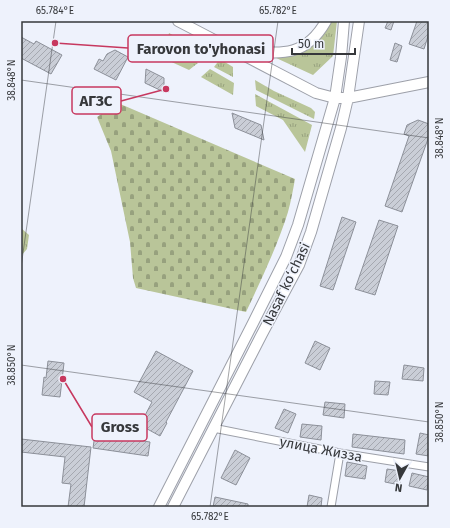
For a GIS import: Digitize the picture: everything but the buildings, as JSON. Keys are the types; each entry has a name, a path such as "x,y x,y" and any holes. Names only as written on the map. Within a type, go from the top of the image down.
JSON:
{"main road":[{"path":"178,21 316,93 335,98 348,98 429,82"},
{"path":"235,50 287,52 304,46 319,34 326,21"},
{"name":"Nasaf ko‘chasi","path":"159,507 286,257 305,204 335,98 344,21"},
{"name":"Nasaf ko‘chasi","path":"173,507 299,265 311,232 341,128 348,98 359,21"}],"street":[{"name":"улица Жизза","path":"213,428 340,453 429,467"},
{"path":"331,507 340,453"}],"green space":[{"path":"331,21 337,21 333,56 313,75 274,57 321,36"},
{"path":"169,33 208,54 201,60 167,41"},
{"path":"166,45 198,63 189,70 165,59"},
{"path":"220,59 233,67 233,77 214,67"},
{"path":"210,69 234,83 233,95 201,77"},
{"path":"255,80 274,91 311,108 315,112 314,119 256,90"},
{"path":"255,94 312,125 305,152 283,120 256,106"},
{"path":"118,103 295,179 284,225 246,312 136,288 133,278 130,242 111,151 97,117"},
{"path":"21,228 29,235 27,249 21,256"}],"place":[{"name":"Farovon to'yhonasi","path":"55,43"},
{"name":"АГЗС","path":"166,89"},
{"name":"Gross","path":"63,379"}]}
